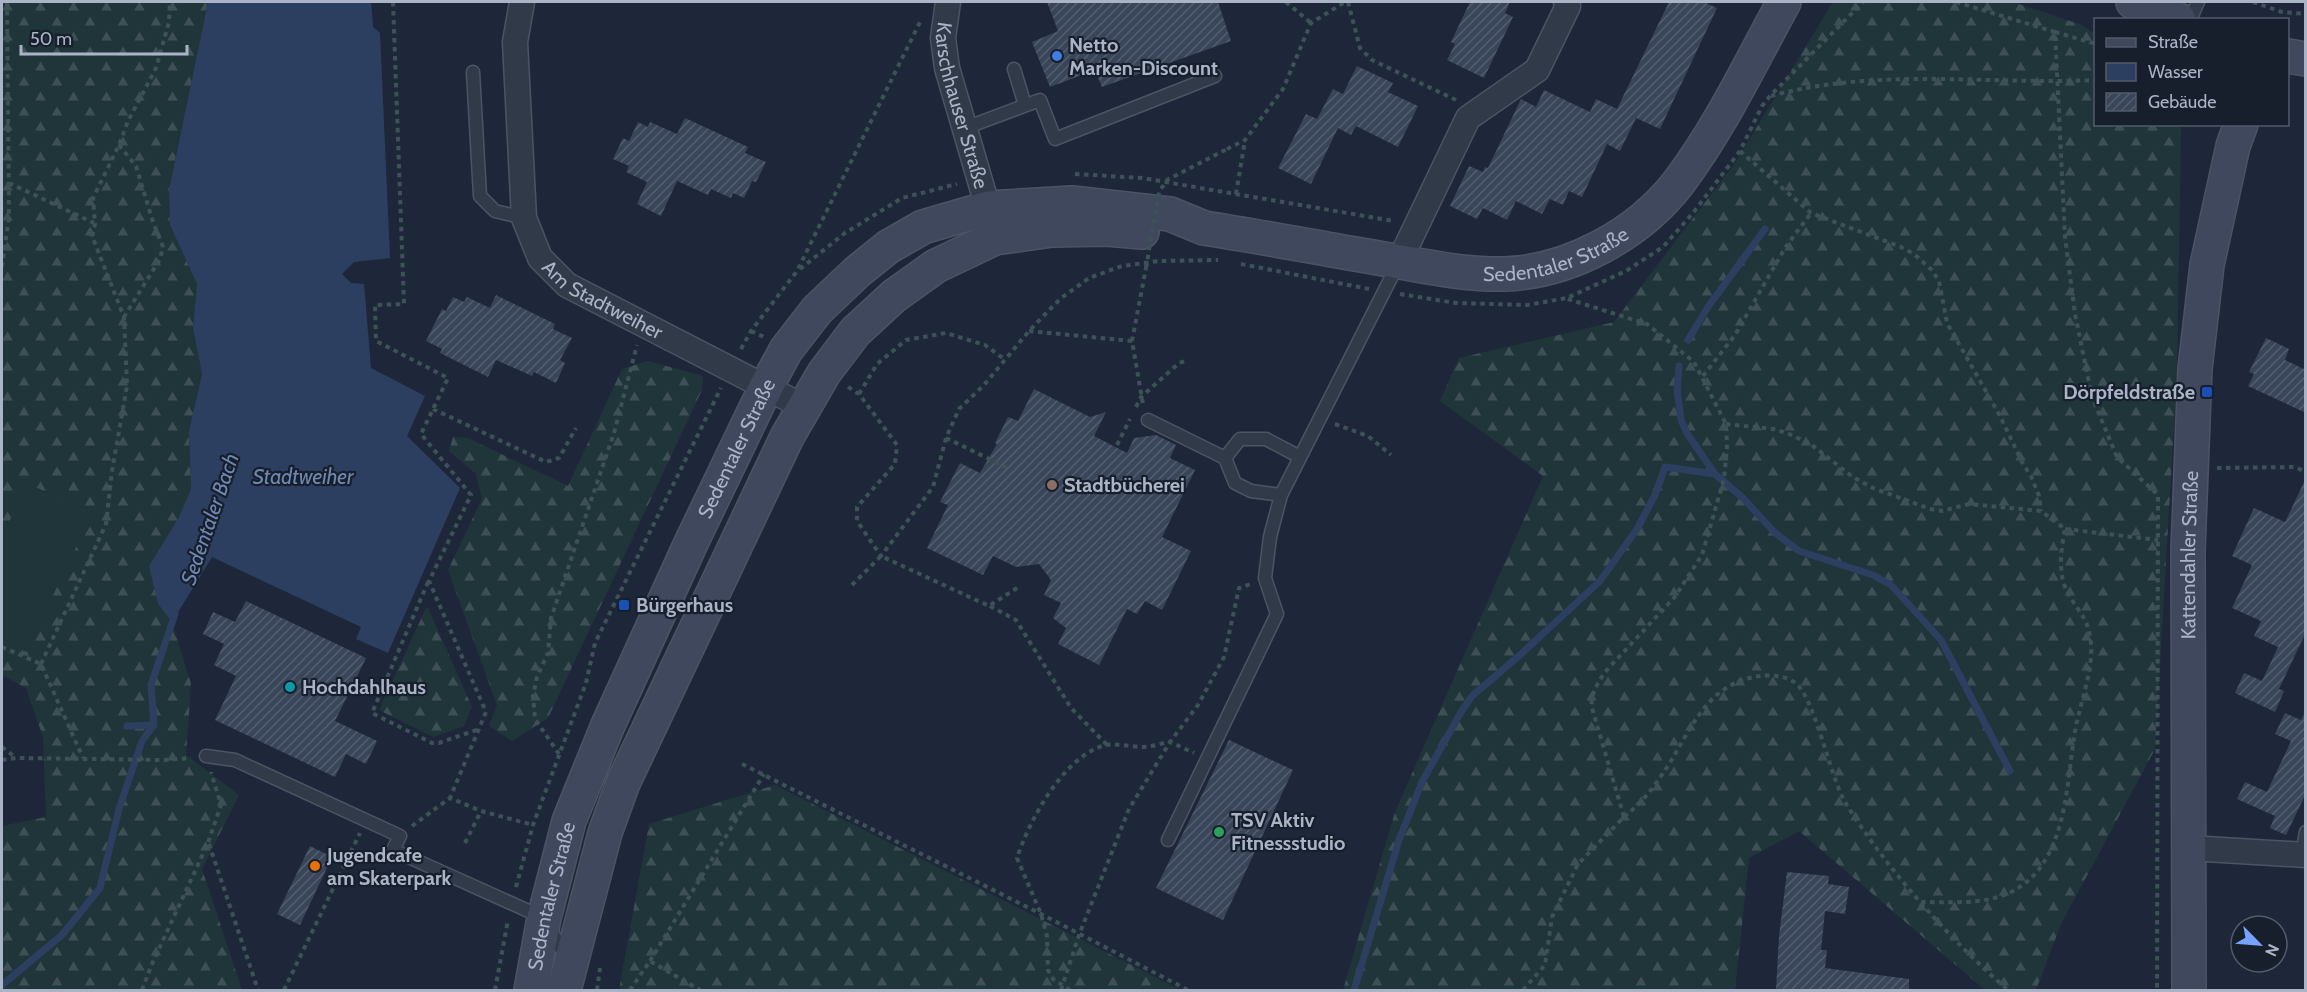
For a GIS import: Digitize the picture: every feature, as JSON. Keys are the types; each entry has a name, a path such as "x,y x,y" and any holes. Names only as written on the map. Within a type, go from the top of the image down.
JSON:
{"street":[{"name":"Am Stadtweiher","path":"522,2 515,42 524,218 540,258 567,285 804,407"},
{"name":"Karschhauser Straße","path":"948,2 943,38 947,68 991,223"},
{"name":"Sedentaler Straße","path":"566,977 605,833 615,754 691,543 786,350 817,310 864,266 888,247 923,227 991,223 1072,203 1170,214 1204,228 1448,270 1503,274 1539,270 1587,254 1636,226 1678,183 1727,107 1784,2"},
{"path":"1399,262 1468,118 1537,70 1568,3"},
{"path":"2145,10 2172,18"},
{"path":"2289,56 2306,59"},
{"name":"Kattendahler Straße","path":"2189,990 2190,848 2187,674 2190,468 2195,369 2206,265 2232,132"},
{"name":"Sedentaler Straße","path":"531,990 544,918 569,821 615,754 824,373 855,332 894,296 991,223"},
{"path":"2190,848 2304,847"}],"lane":[{"path":"2191,18 2198,2"},
{"path":"1014,69 1025,105"},
{"path":"472,72 480,196 495,211 524,218"},
{"path":"964,128 1040,100 1055,140 1215,76"},
{"path":"1168,840 1277,614 1265,578 1270,537 1281,495 1399,262"},
{"path":"1148,420 1225,458 1234,483 1251,491 1281,495"},
{"path":"1225,458 1240,440 1266,439 1300,457"},
{"path":"206,756 235,760 400,836 393,850 544,918 566,977"}],"path":[{"path":"2,267 9,217 7,2"},
{"path":"41,664 106,524 112,471 127,386 124,318 93,236 95,224 93,198 156,68 170,22 170,2"},
{"path":"393,2 404,304 375,305 376,340 448,378 421,434 471,495 429,581 372,713 432,743 439,743 478,729"},
{"path":"1286,2 1311,24"},
{"path":"1236,194 1245,140 1283,88 1311,24 1346,2 1360,48 1372,60 1479,111"},
{"path":"1232,262 1384,292 1456,303 1527,305 1567,298 1626,271 1663,247 1694,213 1740,151 1762,106 1770,96 1863,2"},
{"path":"1956,2 2094,43"},
{"path":"2253,2 2282,12 2306,14"},
{"path":"539,810 586,683 594,643 751,331 797,272 925,11"},
{"path":"2055,32 2065,237 2075,314 2092,397 2116,457 2158,495 2157,990"},
{"path":"1770,96 1840,84 1938,77 2057,82 2094,80"},
{"path":"1148,420 1141,397 1131,341 1159,192 1167,180 1245,140"},
{"path":"119,145 136,166 163,247 159,259 124,318"},
{"path":"1740,151 1811,213 1901,247 1914,254 1932,270 1939,281 1947,323 2031,476 2039,496 2041,511"},
{"path":"1067,174 1142,178 1417,225"},
{"path":"9,183 95,224"},
{"path":"1703,376 1735,335 1785,248 1811,213"},
{"path":"852,585 881,556 933,487 946,438 959,409 984,385 1004,358 1060,299 1082,284 1122,266 1159,261 1221,260"},
{"path":"1567,298 1647,324 1694,362 1726,424 1724,479 1702,555 1674,598 1604,673 1591,700 1624,817"},
{"path":"559,754 535,719 533,696 537,677 548,653 551,618 614,434 641,324"},
{"path":"1029,331 1131,341"},
{"path":"859,394 877,364 906,340 946,333 985,345 1004,358"},
{"path":"1117,445 1141,397 1179,363 1185,361"},
{"path":"847,386 859,394 897,445 895,464 857,507 857,521 881,556 1016,620 1071,708 1107,745"},
{"path":"433,409 546,462 559,459 576,428"},
{"path":"1319,418 1368,436 1391,455"},
{"path":"1726,424 1773,429 1809,443 1853,477 1873,488 1930,509 1942,511 1969,504 2041,511 2065,529 2158,540"},
{"path":"946,438 1010,469"},
{"path":"2190,468 2295,467 2306,472"},
{"path":"1921,902 1984,899 2013,891 2029,879 2053,846 2066,803 2074,736 2090,665 2088,628 2083,614 2069,596 2061,571 2065,529"},
{"path":"1061,990 1079,935 1129,809 1170,742 1198,705 1224,657 1239,588 1265,578"},
{"path":"400,836 450,798 486,712 429,581"},
{"path":"989,606 1020,586"},
{"path":"2,647 41,664 83,758"},
{"path":"1523,990 1545,965 1552,917 1578,864 1644,800 1664,773 1702,712 1717,696 1728,686 1764,675 1782,677 1795,682 1804,694 1844,800 1882,855 1921,902 2005,989"},
{"path":"1070,990 1053,979 1048,970 1047,936 1041,914 1017,858 1025,833 1041,804 1084,754 1107,745 1144,747 1170,742 1207,759"},
{"path":"2,747 16,758"},
{"path":"2,760 16,758 164,760 206,756 221,805 208,843 142,990"},
{"path":"742,764 1188,990"},
{"path":"630,990 764,774"},
{"path":"450,798 481,811 533,825"},
{"path":"465,843 481,811"},
{"path":"284,990 366,822"},
{"path":"208,843 258,990"},
{"path":"650,961 700,990"}],"green space":[{"path":"2,2 208,2 169,190 170,225 197,284 193,328 202,374 189,431 191,489 178,519 158,604 172,622 191,684 186,755 239,795 202,869 242,990 2,990 2,826 46,817 43,737 26,688 2,675"},
{"path":"1833,2 2013,2 2082,25 2094,33 2094,126 2181,126 2177,375 2155,749 2061,924 2036,990 1985,990 1799,831 1749,858 1735,990 1343,990 1395,812 1543,476 1440,401 1459,358 1614,322 1735,163"},
{"path":"648,361 703,376 702,390 548,718 512,741 489,726 497,705 448,570 482,499 476,474 449,451 453,437 468,438 568,486 622,369"},
{"path":"27,483 92,514 26,652 2,640 2,538"},
{"path":"427,606 472,707 464,726 433,737 379,710"},
{"path":"775,785 1181,990 619,990 649,824"}],"water":[{"name":"Stadtweiher","path":"208,2 371,2 373,27 380,33 390,258 354,262 342,274 351,283 364,284 371,368 425,396 407,436 460,488 388,653 356,639 361,627 212,557 172,622 158,604 149,566 178,519 191,489 189,431 202,374 193,328 197,284 170,225 169,190"}],"building":[{"path":"1047,2 1218,2 1231,41 1102,87 1095,70 1050,87 1032,42 1058,31"},
{"path":"1470,2 1510,2 1505,13 1513,17 1484,78 1447,60 1455,44 1451,42"},
{"path":"1669,2 1704,2 1717,8 1660,129 1636,118 1620,151 1607,144 1582,197 1569,191 1563,205 1550,199 1542,214 1516,201 1507,220 1483,208 1477,219 1450,206 1469,166 1483,172 1485,167 1488,168 1521,99 1536,107 1544,90 1590,112 1596,99 1617,109"},
{"path":"1357,66 1393,83 1388,92 1418,106 1398,147 1356,126 1351,135 1338,128 1311,184 1278,168 1306,114 1317,119 1333,89 1343,94"},
{"path":"685,118 748,147 745,153 766,162 756,182 752,181 744,198 733,193 731,198 711,189 708,195 677,181 661,216 637,204 647,182 626,172 629,166 613,159 623,138 629,141 638,122 648,127 650,122 677,134"},
{"path":"496,295 555,324 553,329 572,338 560,360 565,363 556,383 534,372 532,376 496,360 488,377 440,353 442,349 426,341 442,309 446,311 453,297 464,302 467,297 490,308"},
{"path":"2266,338 2289,349 2285,360 2306,370 2306,413 2248,386 2254,374 2249,372"},
{"path":"1034,389 1090,417 1106,412 1094,436 1127,453 1134,438 1156,435 1176,445 1170,458 1195,470 1162,537 1191,551 1162,610 1145,601 1137,614 1127,609 1099,665 1058,644 1066,628 1053,618 1061,603 1044,595 1051,580 1039,564 1016,567 993,556 983,575 927,548 948,505 940,502 960,463 980,473 997,444 995,443 1008,417 1018,421"},
{"path":"2306,478 2306,632 2279,689 2284,691 2275,712 2235,693 2244,673 2262,681 2278,647 2254,636 2261,621 2232,608 2252,565 2232,556 2254,508 2285,522"},
{"name":"Hochdahlhaus","path":"246,601 366,658 335,721 377,741 366,764 346,754 335,777 215,720 236,676 214,665 224,644 203,634 213,612 235,622"},
{"path":"2306,710 2306,793 2286,835 2270,828 2275,816 2237,799 2245,782 2267,792 2291,741 2275,734 2285,713 2301,720"},
{"path":"1229,740 1293,770 1223,920 1156,888"},
{"path":"310,846 332,857 300,925 277,914"},
{"path":"1787,872 1829,876 1828,884 1849,887 1845,914 1825,911 1821,950 1827,950 1825,968 1909,979 1909,990 1776,990 1779,936"}],"waterway":[{"path":"1688,340 1708,307 1765,229"},
{"path":"1679,366 1677,390 1681,420 1688,435 1715,474 1743,498 1774,532 1799,551 1873,575 1891,585 1941,640 2010,771"},
{"path":"1354,990 1399,840 1422,782 1472,696 1600,581 1637,529 1655,495 1665,467 1715,474"},
{"name":"Sedentaler Bach","path":"2,985 62,935 100,888 119,809 142,741 154,725 151,685 175,614"},
{"path":"127,726 154,725"}],"place":[{"name":"Netto Marken-Discount","path":"1057,56"},
{"name":"Dörpfeldstraße","path":"2207,392"},
{"name":"Stadtbücherei","path":"1052,485"},
{"name":"Bürgerhaus","path":"624,605"},
{"name":"Hochdahlhaus","path":"290,687"},
{"name":"TSV Aktiv Fitnessstudio","path":"1219,832"},
{"name":"Jugendcafe am Skaterpark","path":"315,866"}]}
